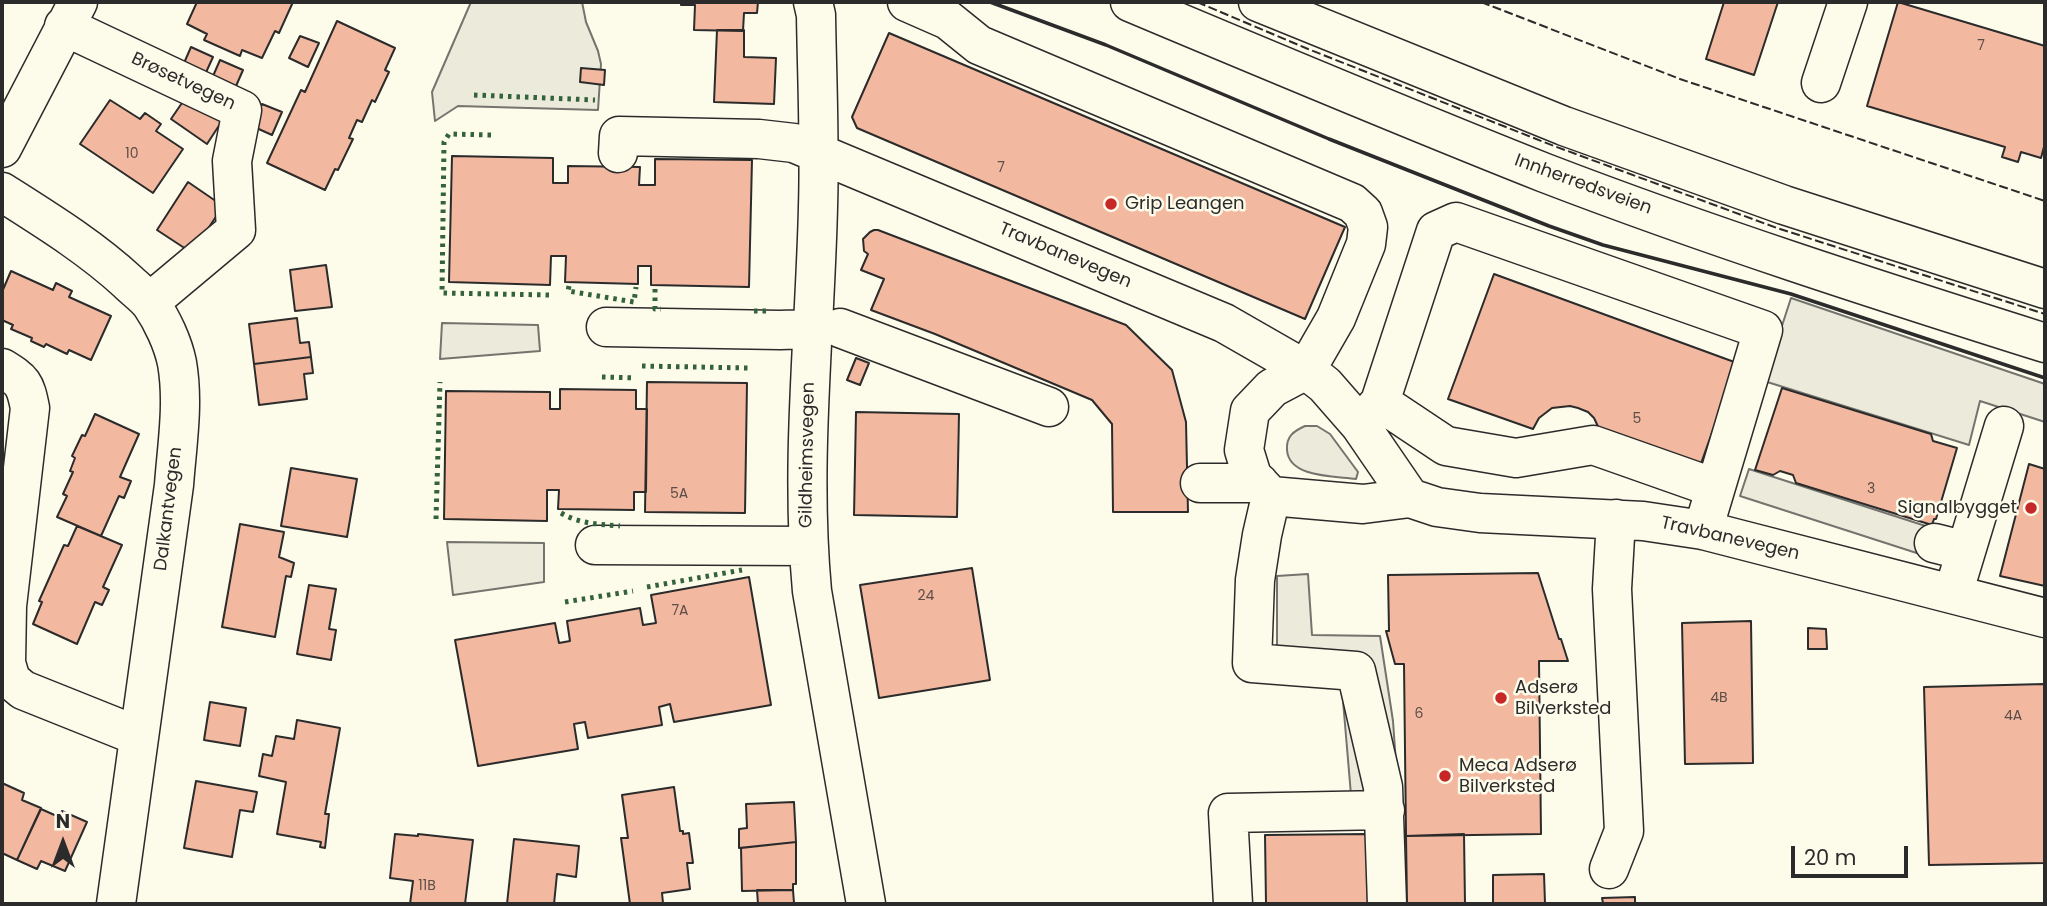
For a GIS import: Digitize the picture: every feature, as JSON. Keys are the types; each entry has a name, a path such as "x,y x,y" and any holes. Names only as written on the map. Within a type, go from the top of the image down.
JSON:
{"main road":[{"path":"907,2 948,20 979,45 1352,203 1363,212 1368,227 1366,244 1336,318 1306,370 1272,387 1250,411 1244,450 1252,476 1265,489 1255,580 1252,663 1356,671 1383,787 1387,904"},
{"name":"Innherredsveien","path":"1130,2 1547,173 1766,253 2045,343"},
{"path":"1258,2 1564,126 1784,205 2045,289"},
{"path":"1821,83 1848,2"},
{"name":"Gildheimsvegen","path":"822,6 818,209 826,328 806,492 808,546 812,591 866,904"},
{"name":"Brøsetvegen","path":"2,148 71,14 242,110 232,161 236,230 150,302"},
{"name":"Travbanevegen","path":"618,153 619,136 759,139 794,143 1224,323 1306,370 1370,413 1410,498"},
{"name":"Dalkantvegen","path":"2,192 103,259 150,302 166,332 176,360 180,406 174,485 116,904"},
{"path":"1703,530 1726,481 1763,330 1456,222 1436,231 1370,413 1446,446 1516,458 1593,444 1726,481"},
{"path":"607,327 780,330 826,328 1049,407"},
{"path":"2,368 21,380 30,408 7,606 6,663 11,680 23,690 138,736"},
{"path":"1953,594 1950,547 2004,426"},
{"name":"Travbanevegen","path":"1200,482 1363,503 1410,498 1437,508 1480,513 1616,519 1703,530 2045,618"},
{"path":"1609,869 1625,831 1612,589 1616,519"},
{"path":"595,545 808,546"},
{"path":"1233,904 1228,813 1385,810"}],"shaded area":[{"path":"471,2 582,2 601,64 598,110 458,106 435,121 432,92"},
{"path":"1791,298 2045,384 2045,422 1980,401 1969,445 1764,381"},
{"path":"442,323 538,325 540,351 440,359"},
{"path":"1305,426 1317,426 1330,434 1358,472 1356,479 1314,474 1296,466 1287,450 1288,441 1294,432"},
{"path":"1749,469 1938,530 1929,557 1740,496"},
{"path":"447,542 544,543 544,582 453,595"},
{"path":"1308,574 1312,635 1380,636 1393,721 1398,792 1351,795 1341,677 1277,658 1277,576"}],"building":[{"path":"197,2 293,2 279,33 275,31 262,58 242,50 240,56 204,40 207,34 187,24"},
{"path":"681,2 758,2 757,13 744,13 743,31 694,30 695,5 681,5"},
{"path":"1724,2 1778,2 1754,75 1706,59"},
{"path":"1898,2 2045,46 2045,143 2041,158 2021,152 2018,162 2002,157 2005,147 1867,106"},
{"path":"337,21 395,48 385,70 389,72 375,102 372,100 362,122 357,120 349,138 353,139 325,190 267,163 301,90 305,92"},
{"path":"717,30 744,30 744,57 776,58 774,104 714,102"},
{"name":"Grip Leangen","path":"889,33 1345,227 1305,319 857,128 852,117"},
{"path":"300,36 319,43 308,67 289,58"},
{"path":"191,47 213,57 203,79 181,70"},
{"path":"220,60 243,70 233,93 210,83"},
{"path":"581,68 605,70 604,85 580,82"},
{"path":"186,97 222,121 207,144 171,119"},
{"path":"110,100 140,119 145,113 161,124 156,131 183,149 153,193 80,144"},
{"path":"262,104 282,112 272,135 252,126"},
{"path":"452,156 553,158 553,183 568,183 568,166 640,167 639,185 655,185 655,159 752,160 749,287 651,285 651,266 638,266 638,284 565,282 566,256 551,256 550,285 449,282"},
{"path":"188,182 223,206 192,253 157,230"},
{"path":"874,230 1126,325 1172,370 1186,422 1188,512 1113,512 1112,424 1092,400 871,310 884,279 861,270 868,254 864,251 863,239"},
{"path":"326,265 332,307 295,311 290,270"},
{"path":"11,271 53,290 56,283 72,291 69,297 111,316 91,360 69,350 67,354 46,344 44,347 31,341 32,338 11,329 13,325 2,320 2,292"},
{"path":"1494,274 1737,363 1699,469 1602,435 1594,418 1578,408 1552,408 1539,418 1533,429 1448,399"},
{"path":"297,318 300,343 309,342 311,357 254,364 249,324"},
{"path":"311,357 313,373 304,374 307,399 259,405 254,364"},
{"path":"856,358 869,363 860,385 847,380"},
{"path":"647,382 747,383 745,513 645,512"},
{"path":"1782,388 1931,434 1933,441 1957,448 1932,525 1796,483 1793,475 1780,471 1773,475 1755,470"},
{"path":"560,389 636,390 636,409 647,409 646,492 634,492 634,510 558,509 559,490 547,490 547,521 444,519 446,391 550,392 550,409 560,409"},
{"path":"856,412 959,414 957,517 854,515"},
{"path":"95,414 139,434 120,477 131,481 124,498 119,496 101,536 57,517 67,496 63,494 73,472 70,471 75,458 72,456"},
{"name":"Signalbygget","path":"2029,464 2045,469 2045,586 2000,576"},
{"path":"291,468 357,479 347,537 281,526"},
{"path":"240,524 284,532 279,557 294,563 291,577 286,576 275,637 222,627"},
{"path":"77,526 122,545 103,587 109,590 102,605 95,602 77,644 33,624 42,602 39,601 64,545 68,546"},
{"path":"972,568 990,680 879,698 860,585"},
{"path":"1538,573 1568,661 1539,661 1541,834 1406,836 1404,664 1395,664 1386,631 1389,631 1388,575"},
{"path":"749,577 771,705 674,722 670,704 659,707 662,725 588,738 585,722 574,724 578,749 478,766 455,640 555,623 559,643 570,641 567,621 640,608 643,625 656,623 651,595"},
{"path":"309,585 336,589 329,629 336,630 331,660 297,654"},
{"path":"1751,621 1753,763 1685,764 1682,623"},
{"path":"1808,628 1826,629 1827,649 1808,649"},
{"path":"2045,684 2045,863 1929,865 1924,687"},
{"path":"210,702 246,708 240,746 204,740"},
{"path":"297,720 340,728 325,814 329,814 325,848 320,847 321,842 277,834 286,782 259,776 263,754 272,756 276,736 294,739"},
{"path":"196,781 257,792 253,812 240,810 232,857 184,848"},
{"path":"2,783 24,793 22,800 41,808 17,860 2,853"},
{"path":"674,787 680,831 683,831 683,834 689,833 693,863 687,863 690,889 662,893 663,903 630,904 621,838 628,838 622,795"},
{"path":"794,802 796,842 739,848 739,829 747,828 746,804"},
{"path":"41,809 59,817 62,811 87,822 65,871 41,861 37,869 17,860"},
{"path":"395,834 473,840 465,904 410,904 413,881 390,878"},
{"path":"1367,834 1368,904 1266,904 1265,835"},
{"path":"1464,834 1465,904 1407,904 1406,836"},
{"path":"514,839 579,846 576,877 557,874 554,904 507,904"},
{"path":"796,842 796,884 793,884 793,890 742,891 741,848"},
{"path":"1544,874 1545,903 1493,904 1493,875"},
{"path":"757,890 793,890 794,903 758,904"},
{"path":"1635,897 1635,904 1548,904 1603,903 1602,898"}],"hedge":[{"path":"474,95 595,100"},
{"path":"491,135 449,134 444,142 442,293 549,295"},
{"path":"569,286 568,291 634,302 636,287"},
{"path":"655,289 655,309 661,309"},
{"path":"754,311 769,311"},
{"path":"642,366 748,368"},
{"path":"602,377 636,378"},
{"path":"436,519 440,382"},
{"path":"561,513 582,521 620,526"},
{"path":"647,587 742,570"},
{"path":"565,602 633,591"}],"fence":[{"path":"1197,2 1554,146 1777,228 2045,314"},
{"path":"1481,2 1680,79 2045,201"}],"wall":[{"path":"990,2 1106,45 1329,139 1549,226 1603,245 1791,294 2045,378"}],"place":[{"name":"Grip Leangen","path":"1111,204"},
{"name":"Signalbygget","path":"2031,508"},
{"name":"Adserø Bilverksted","path":"1501,698"},
{"name":"Meca Adserø Bilverksted","path":"1445,776"}]}
